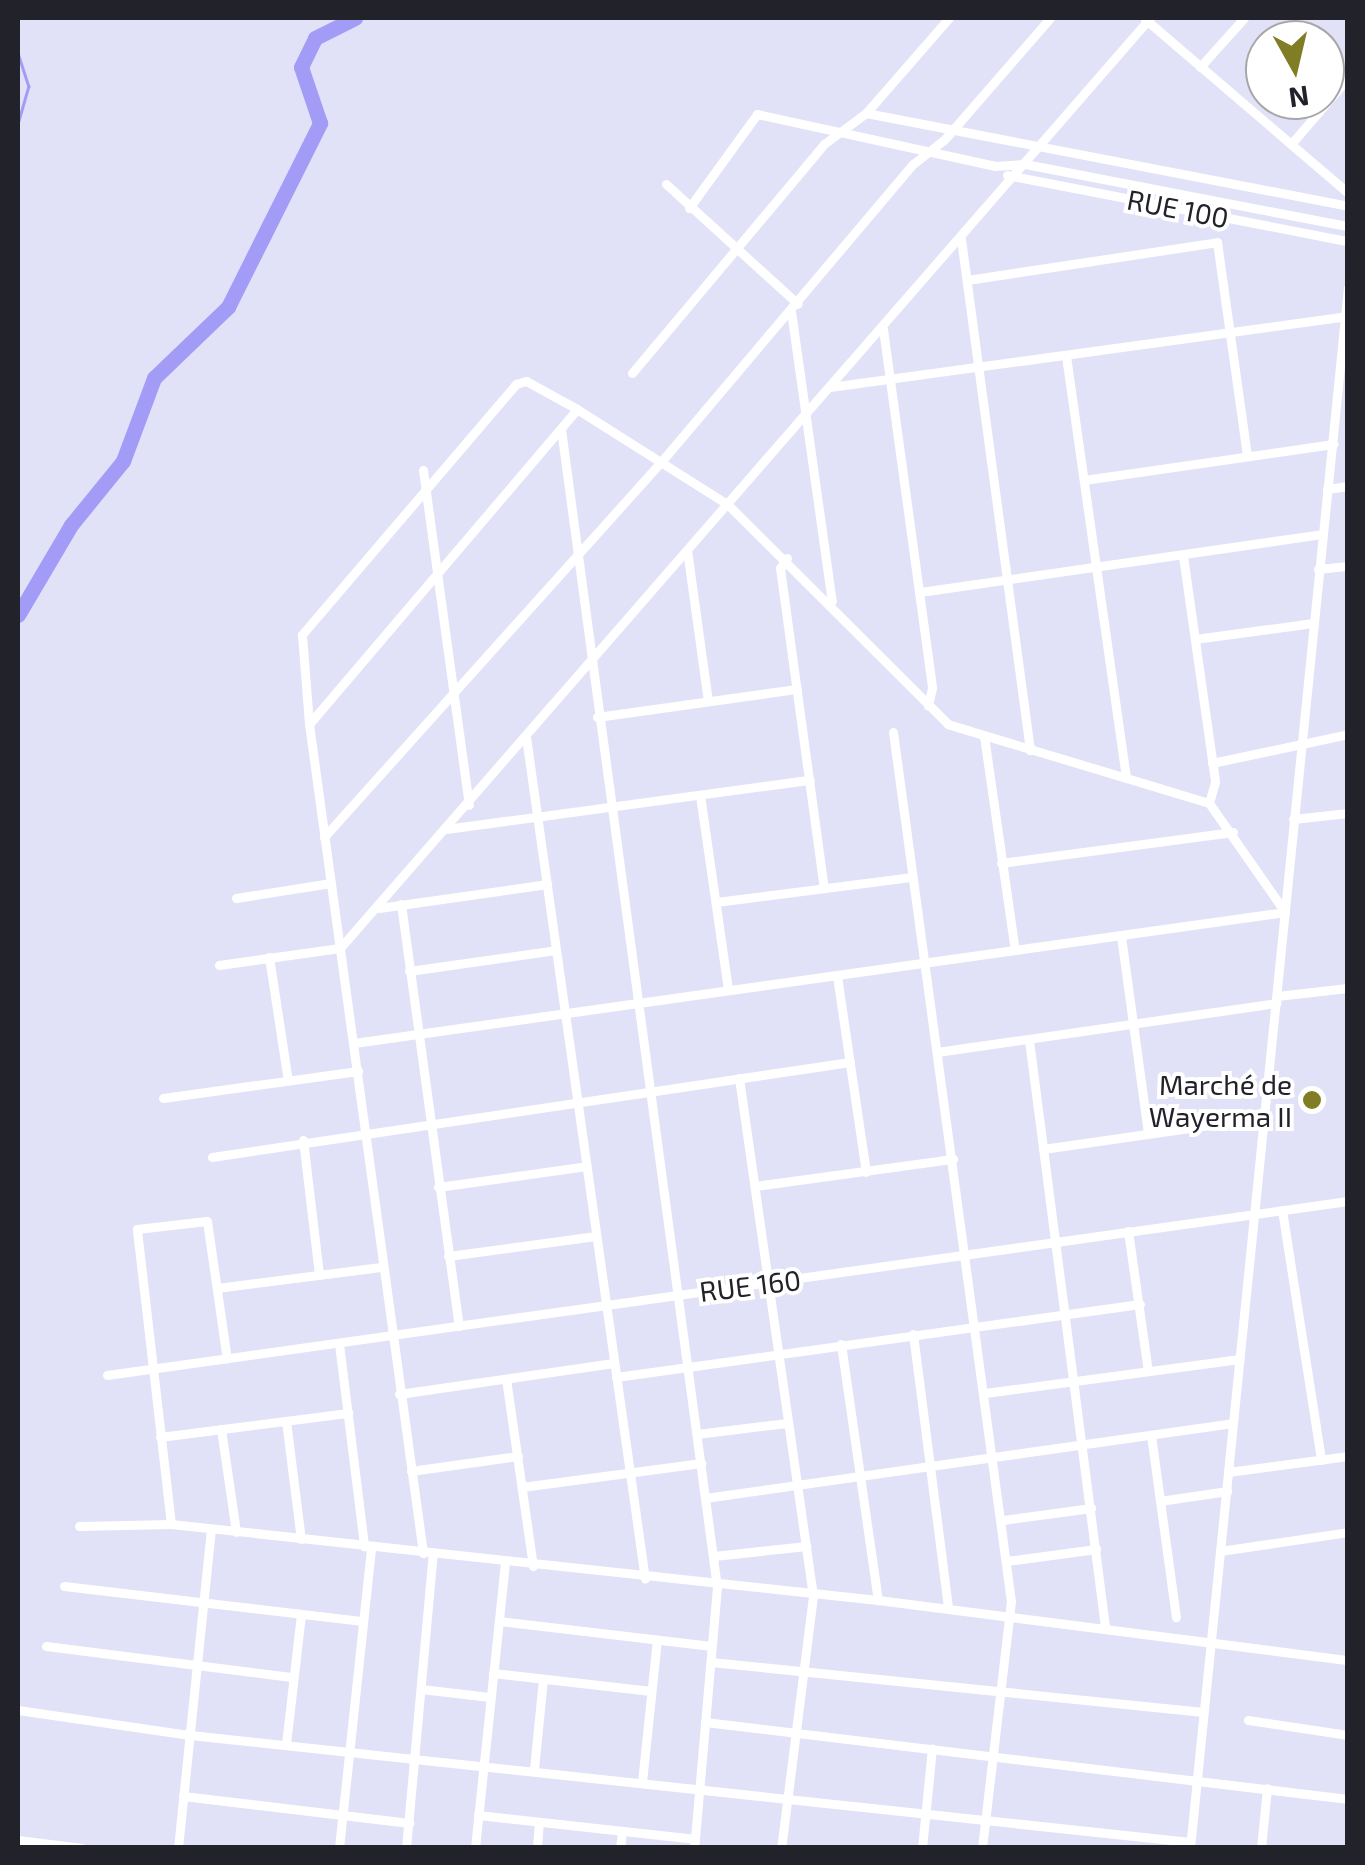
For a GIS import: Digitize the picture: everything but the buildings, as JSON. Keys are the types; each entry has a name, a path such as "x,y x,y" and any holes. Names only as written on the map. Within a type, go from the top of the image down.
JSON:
{"street":[{"path":"632,373 824,144 866,113 949,18"},
{"path":"324,837 578,557 925,152 950,130 1048,18"},
{"path":"219,965 340,948 883,330 961,240 1008,175 1025,164 1147,18 1348,193"},
{"path":"1200,67 1244,18"},
{"path":"1292,144 1348,78"},
{"path":"866,113 1348,206"},
{"path":"689,208 757,114 995,166 1025,164 1348,226"},
{"path":"995,166 1008,175"},
{"name":"RUE 100","path":"1008,175 1348,241"},
{"path":"666,184 795,308 805,416 832,603"},
{"path":"961,240 1030,750"},
{"path":"966,280 1217,242 1247,456"},
{"path":"18,1710 190,1735 416,1755 1190,1845 1348,288"},
{"path":"830,388 1346,316"},
{"path":"883,330 932,688 928,706"},
{"path":"1066,356 1126,778"},
{"path":"406,1848 421,1689 428,1554 390,1336 358,1071 309,724 302,636 520,380 576,409 727,504 788,558 948,724 1210,803 1285,912"},
{"path":"309,724 576,409"},
{"path":"478,1815 694,1843 717,1587 560,428"},
{"path":"1084,480 1333,444"},
{"path":"424,470 468,804"},
{"path":"1328,489 1348,486"},
{"path":"920,592 1322,534"},
{"path":"688,550 708,701"},
{"path":"1183,556 1212,763 1210,803"},
{"path":"788,558 780,568 824,888"},
{"path":"1318,569 1348,566"},
{"path":"1195,639 1312,623"},
{"path":"597,716 798,689"},
{"path":"893,732 1007,1561 1007,1616 982,1848"},
{"path":"1212,763 1300,741 1348,734"},
{"path":"984,736 1015,950"},
{"path":"526,737 645,1580"},
{"path":"445,829 810,780"},
{"path":"700,795 728,990"},
{"path":"1293,819 1348,812"},
{"path":"1002,863 1233,832"},
{"path":"716,902 912,877"},
{"path":"236,898 331,884"},
{"path":"379,908 547,884"},
{"path":"401,904 459,1326"},
{"path":"354,1043 1285,912"},
{"path":"1121,936 1148,1134"},
{"path":"409,971 556,950"},
{"path":"270,957 288,1081"},
{"path":"837,976 866,1172"},
{"path":"937,1052 1348,988"},
{"path":"1029,1040 1105,1627"},
{"path":"212,1157 303,1140 850,1062"},
{"path":"163,1098 358,1071"},
{"path":"738,1078 813,1596 781,1848"},
{"path":"1043,1148 1264,1117"},
{"path":"303,1140 319,1275"},
{"path":"755,1186 953,1160"},
{"path":"438,1187 587,1166"},
{"name":"RUE 160","path":"108,1375 1348,1202"},
{"path":"1282,1210 1321,1460"},
{"path":"171,1524 137,1229 207,1222 226,1360"},
{"path":"1128,1232 1148,1371"},
{"path":"448,1256 596,1236"},
{"path":"216,1288 381,1266"},
{"path":"616,1377 1140,1304"},
{"path":"913,1334 948,1609"},
{"path":"339,1344 368,1547 364,1621 339,1848"},
{"path":"841,1344 878,1600"},
{"path":"984,1393 1240,1358"},
{"path":"399,1394 614,1363"},
{"path":"506,1380 533,1566"},
{"path":"160,1437 348,1413"},
{"path":"286,1421 301,1539"},
{"path":"697,1434 787,1423"},
{"path":"705,1498 1233,1423"},
{"path":"221,1429 236,1532"},
{"path":"1151,1436 1176,1617"},
{"path":"411,1471 518,1456"},
{"path":"1228,1472 1348,1456"},
{"path":"522,1487 701,1464"},
{"path":"1160,1501 1227,1491"},
{"path":"1003,1520 1091,1508"},
{"path":"78,1526 171,1524 645,1580 878,1600 1348,1660"},
{"path":"178,1848 211,1529"},
{"path":"1220,1550 1348,1532"},
{"path":"714,1556 806,1546"},
{"path":"1007,1561 1096,1549"},
{"path":"475,1848 505,1562"},
{"path":"64,1586 364,1621"},
{"path":"286,1744 301,1614"},
{"path":"498,1621 712,1646"},
{"path":"642,1782 657,1640"},
{"path":"46,1646 293,1677"},
{"path":"711,1662 1203,1712"},
{"path":"493,1673 652,1691"},
{"path":"534,1770 543,1679"},
{"path":"421,1689 490,1697"},
{"path":"1248,1720 1348,1735"},
{"path":"705,1722 1348,1799"},
{"path":"922,1848 932,1748"},
{"path":"1261,1848 1267,1788"},
{"path":"183,1796 409,1823"},
{"path":"537,1848 539,1822"},
{"path":"620,1848 622,1831"},
{"path":"18,1840 82,1848"}],"waterway":[{"path":"18,615 71,525 123,461 154,378 228,307 320,123 301,67 315,38 355,18"},
{"path":"18,53 29,86 18,124"}],"place":[{"name":"Marché de Wayerma II","path":"1312,1100"}]}
